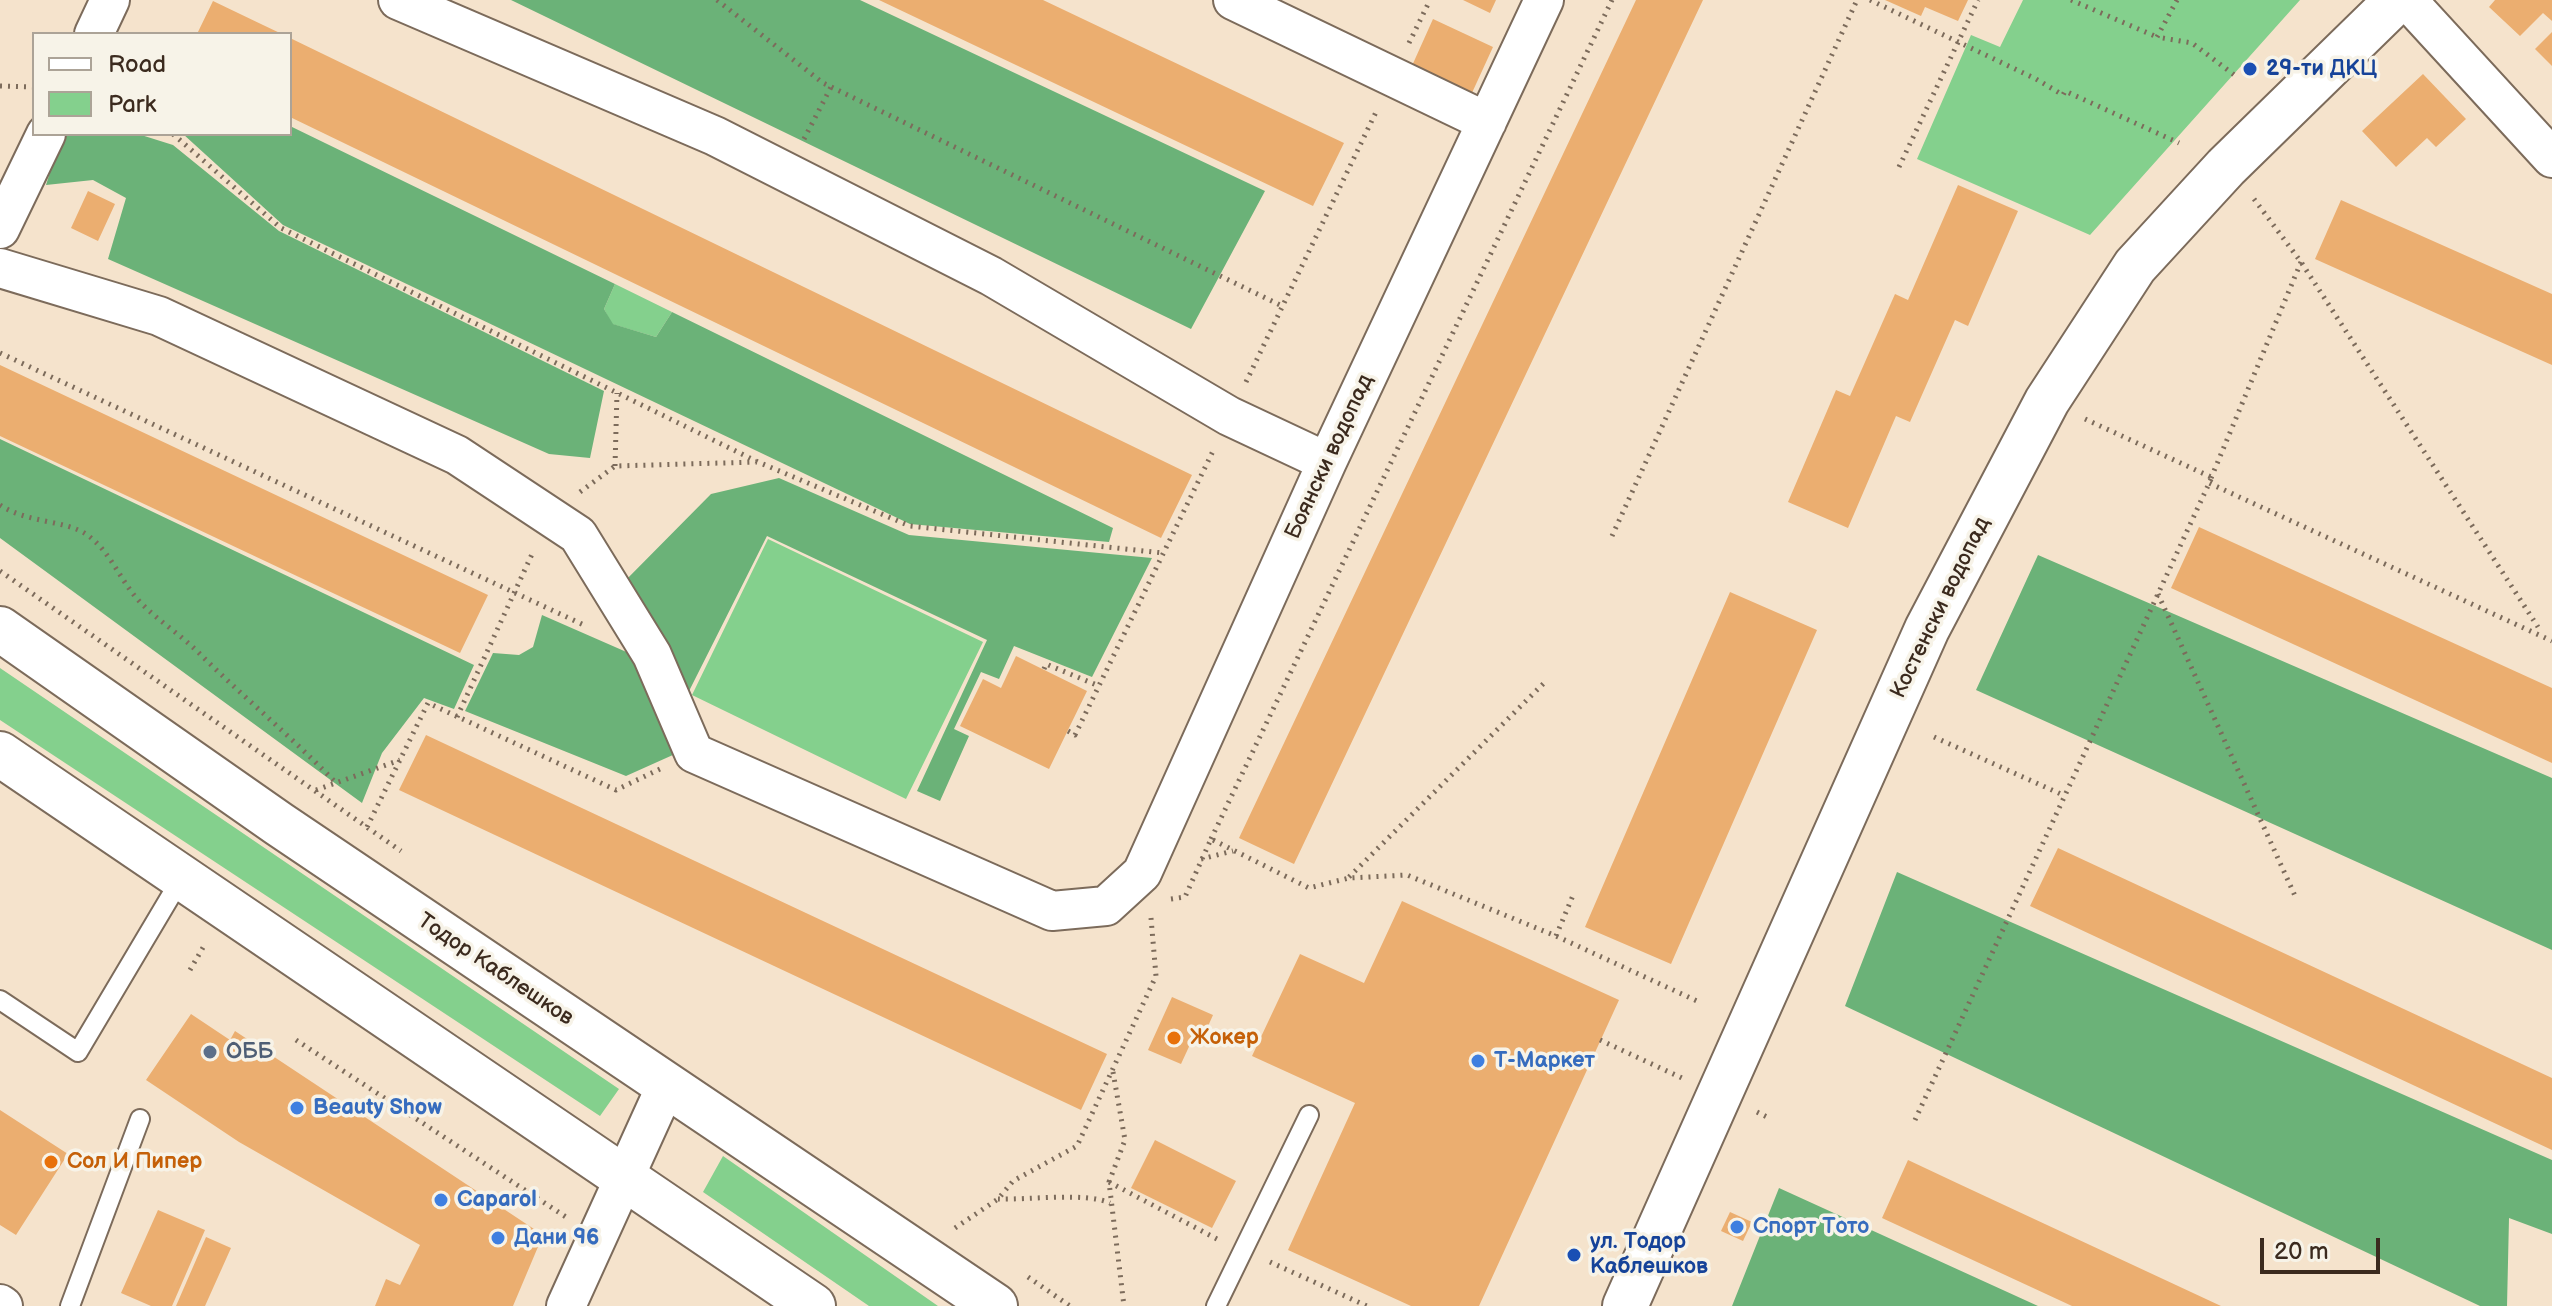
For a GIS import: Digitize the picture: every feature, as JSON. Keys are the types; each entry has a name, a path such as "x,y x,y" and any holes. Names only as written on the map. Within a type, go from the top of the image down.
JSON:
{"main road":[{"name":"Костенски водопад","path":"1625,1306 1927,629 2047,401 2135,266 2226,167 2397,0"},
{"name":"Тодор Каблешков","path":"0,629 292,833 995,1306"},
{"path":"0,754 813,1306"}],"street":[{"path":"95,32 110,0"},
{"path":"398,0 715,136 991,276 1229,416 1327,462"},
{"path":"1233,0 1487,122"},
{"name":"Боянски водопад","path":"694,753 1052,911 1106,906 1142,873 1327,462 1544,0"},
{"path":"2407,0 2552,158"},
{"path":"0,229 45,136"},
{"path":"0,268 159,316 457,455 578,535 652,655 694,753"},
{"path":"566,1306 666,1086"}],"lane":[{"path":"0,1000 78,1052 182,877"},
{"path":"1216,1306 1309,1115"},
{"path":"70,1306 140,1119"}],"path":[{"path":"717,0 831,87 1282,306"},
{"path":"1185,897 1612,0"},
{"path":"1612,536 1857,0"},
{"path":"1870,0 2036,79 2063,95 2065,91 2179,143"},
{"path":"1899,167 1978,0"},
{"path":"2071,0 2157,37 2192,43 2237,77"},
{"path":"2157,37 2177,0"},
{"path":"1068,731 1075,735 1393,77"},
{"path":"0,86 32,87"},
{"path":"786,173 831,87"},
{"path":"175,136 281,228 758,462 910,526 1163,553"},
{"path":"2254,198 2301,262 2538,627"},
{"path":"1915,1120 2211,479 2301,262"},
{"path":"0,353 514,593 457,717"},
{"path":"615,466 617,393"},
{"path":"2084,419 2552,641"},
{"path":"549,516 615,466 758,462"},
{"path":"0,505 28,520 83,532 98,543 144,607 200,653 218,675 273,719 336,783"},
{"path":"2157,593 2296,898"},
{"path":"1044,669 1046,664 1099,686"},
{"path":"1349,878 1544,683"},
{"path":"367,827 428,703 616,790 694,753"},
{"path":"1934,737 2063,795"},
{"path":"316,791 400,760"},
{"path":"1211,839 1309,888 1349,878 1407,875 1556,936 1697,1001"},
{"path":"1201,859 1234,851"},
{"path":"1556,936 1574,893"},
{"path":"955,1228 998,1199 1013,1181 1077,1146 1156,976 1151,916"},
{"path":"190,970 205,944"},
{"path":"296,1040 597,1237"},
{"path":"1600,1040 1683,1078"},
{"path":"1112,1070 1125,1140 1109,1182 1124,1306"},
{"path":"1109,1182 1242,1252 1367,1306"},
{"path":"998,1199 1048,1200 1094,1196 1111,1204"}],"green space":[{"path":"511,0 860,0 1265,191 1191,329"},
{"path":"2023,0 2300,0 2090,235 1917,159 1971,35 2000,47"},
{"path":"292,127 615,284 604,309 613,324 656,337 672,312 1113,528 1109,542 910,524 283,225 185,136 292,136"},
{"path":"61,136 144,136 173,145 279,231 604,391 590,458 549,454 108,259 126,198 93,180 46,185"},
{"path":"615,284 672,312 656,337 612,324 604,309"},
{"path":"0,439 474,665 454,709 424,698 382,753 362,803 0,538"},
{"path":"779,478 909,535 1152,558 1092,677 1014,646 999,679 981,672 954,729 969,736 940,801 917,791 987,640 767,536 681,707 619,587 711,494"},
{"path":"768,539 983,642 906,799 692,695"},
{"path":"2038,555 2552,778 2552,950 1976,690"},
{"path":"542,615 647,661 684,750 626,776 465,711 493,653 519,655 533,647"},
{"path":"0,668 619,1089 600,1116 0,720"},
{"path":"1897,872 2552,1160 2552,1234 2509,1218 2507,1306 2480,1306 1845,1006"},
{"path":"723,1156 938,1306 869,1306 703,1192"},
{"path":"1779,1188 2038,1306 1732,1306"}],"building":[{"path":"879,0 1043,0 1344,143 1313,206"},
{"path":"1463,0 1496,0 1490,13"},
{"path":"1636,0 1703,0 1294,864 1239,838"},
{"path":"1885,0 1968,0 1958,21 1925,7 1921,16"},
{"path":"2495,0 2552,0 2552,21 2543,13 2520,36 2489,7"},
{"path":"213,1 278,32 198,32"},
{"path":"1433,19 1493,47 1471,95 1411,68"},
{"path":"2552,32 2552,66 2535,49"},
{"path":"292,39 1192,475 1161,538 292,118"},
{"path":"2423,74 2466,119 2436,147 2427,138 2396,167 2362,131"},
{"path":"1958,185 2018,211 1968,326 1955,320 1910,422 1896,416 1848,528 1788,502 1836,390 1850,396 1895,294 1908,300"},
{"path":"88,191 115,204 98,241 71,228"},
{"path":"2341,200 2552,294 2552,365 2315,259"},
{"path":"0,365 488,595 460,653 0,436"},
{"path":"2199,527 2552,688 2552,763 2171,588"},
{"path":"1730,592 1817,630 1671,964 1585,927"},
{"path":"1016,656 1087,691 1049,769 960,726 983,679 1001,688"},
{"path":"426,735 1107,1054 1081,1110 399,790"},
{"path":"2058,848 2552,1078 2552,1150 2030,906"},
{"path":"1402,901 1619,1000 1479,1306 1411,1306 1288,1250 1355,1103 1252,1056 1300,954 1364,983"},
{"path":"1172,997 1213,1015 1201,1042 1193,1038 1181,1064 1148,1050"},
{"path":"191,1014 230,1040 235,1031 543,1235 513,1306 375,1306 386,1279 400,1285 420,1245 239,1142 146,1080"},
{"path":"0,1110 68,1154 16,1235 0,1225"},
{"path":"1155,1140 1236,1181 1212,1228 1131,1188"},
{"path":"1908,1160 2221,1306 2072,1306 1882,1218"},
{"path":"158,1210 205,1230 172,1306 151,1306 121,1293"},
{"path":"1730,1212 1752,1222 1743,1241 1721,1231"},
{"path":"206,1237 231,1248 205,1306 176,1306"}],"place":[{"name":"29-ти ДКЦ","path":"2250,69"},
{"name":"Жокер","path":"1174,1038"},
{"name":"ОББ","path":"210,1052"},
{"name":"Т-Маркет","path":"1478,1061"},
{"name":"Beauty Show","path":"297,1108"},
{"name":"Сол И Пипер","path":"51,1162"},
{"name":"Caparol","path":"441,1200"},
{"name":"Спорт Тото","path":"1737,1227"},
{"name":"Дани 96","path":"498,1238"},
{"name":"ул. Тодор Каблешков","path":"1574,1255"}]}
